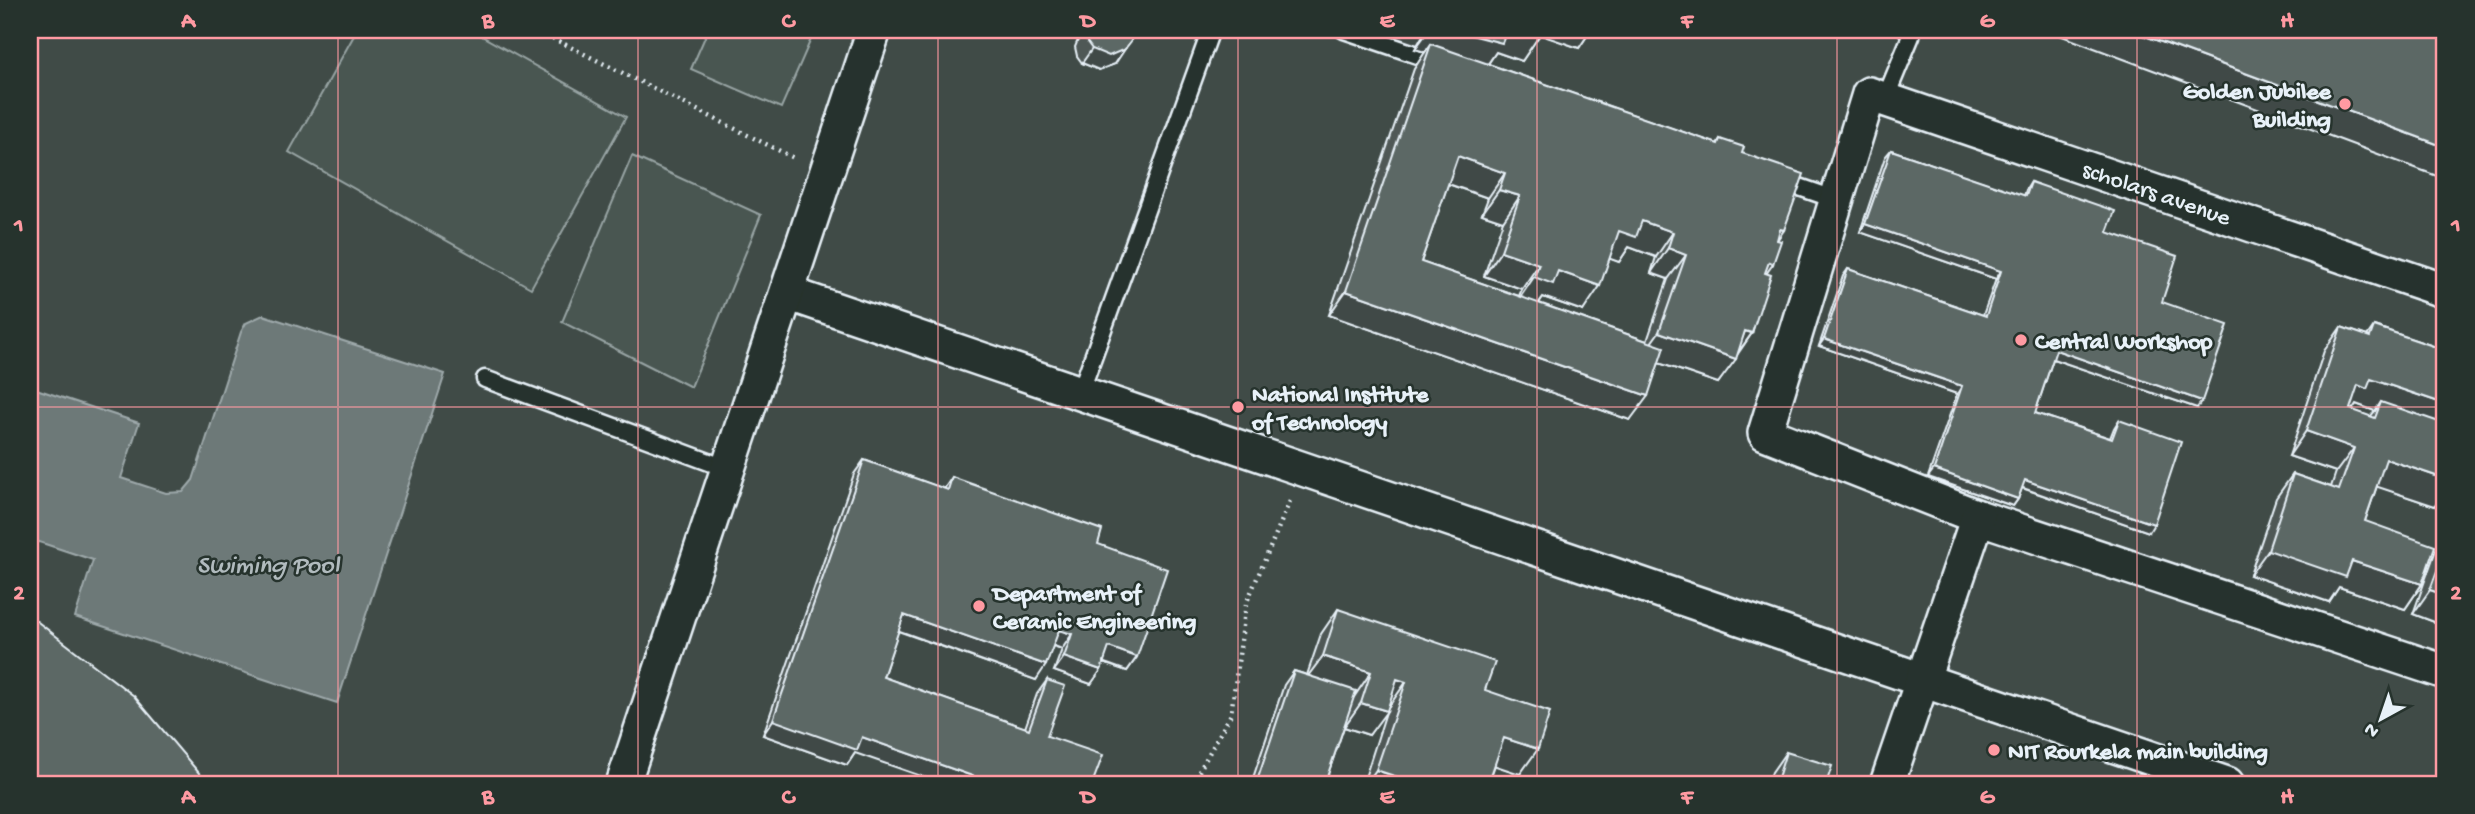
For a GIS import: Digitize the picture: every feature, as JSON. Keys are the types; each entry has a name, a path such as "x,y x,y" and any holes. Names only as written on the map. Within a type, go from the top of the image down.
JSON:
{"street":[{"path":"623,784 874,30"},
{"path":"1877,96 1837,200 1765,433 1978,517 2445,672"},
{"name":"scholars avenue","path":"1877,96 2445,291"},
{"path":"787,293 1921,680 2167,774"},
{"path":"1888,784 1978,517"}],"lane":[{"path":"1080,393 1211,30"},
{"path":"1345,30 1461,70"},
{"path":"1877,96 1911,36 1907,30"},
{"path":"1759,173 1837,200"},
{"path":"485,379 728,469"},
{"path":"2167,774 2227,784"}],"path":[{"path":"541,30 560,42 826,174"},
{"path":"1192,784 1231,714 1247,604 1297,483 1295,466"}],"shaded area":[{"name":"National Institute of Technology","path":"30,30 2445,30 2445,784 30,784"},
{"path":"357,30 471,30 626,117 531,288 289,152"},
{"path":"708,30 815,30 781,108 691,69"},
{"path":"632,156 761,215 691,387 562,322"}],"water":[{"name":"Swiming Pool","path":"263,315 445,374 337,703 75,617 93,560 30,539 30,387 139,423 121,478 166,493 183,492 193,480 241,332 246,323"}],"building":[{"path":"1086,30 1131,30 1131,41 1125,49 1109,56 1092,49 1087,42"},
{"path":"1452,30 1507,30 1502,43"},
{"path":"1520,30 1541,30 1539,36"},
{"name":"Golden Jubilee Building","path":"2129,30 2445,30 2445,147"},
{"path":"1431,44 1718,144 1720,139 1744,147 1742,153 1804,174 1784,230 1780,229 1777,240 1781,241 1773,264 1769,262 1765,273 1771,275 1752,333 1745,331 1736,359 1659,332 1686,255 1668,248 1673,232 1642,221 1636,237 1619,231 1600,286 1558,271 1553,284 1534,277 1539,264 1501,251 1520,196 1499,190 1505,173 1458,156 1421,262 1664,347 1648,396 1346,291"},
{"name":"Central Workshop","path":"1891,150 2026,196 2031,182 2115,211 2107,232 2177,256 2162,302 2228,325 2202,401 2056,350 2035,413 2112,439 2119,420 2181,442 2154,524 2025,480 2018,499 1934,469 1962,386 1824,339 1848,269 1986,316 2001,271 1865,224"},
{"path":"2374,326 2445,350 2445,404 2371,379 2367,389 2358,385 2350,409 2375,418 2381,402 2445,424 2445,479 2386,459 2365,521 2435,546 2422,584 2352,561 2346,577 2268,550 2293,474 2339,490 2354,448 2306,431 2341,327 2370,337"},
{"name":"Department of Ceramic Engineering","path":"864,460 948,490 952,477 1102,530 1098,544 1167,569 1137,657 1109,647 1101,670 1064,657 1072,634 1059,630 1046,665 904,615 883,677 1029,729 1047,680 1065,686 1047,736 1103,755 1092,784 995,784 862,737 857,750 773,720"},
{"path":"2445,549 2445,595 2430,590"},
{"path":"1338,609 1495,662 1485,690 1550,712 1538,749 1504,738 1488,784 1419,784 1376,770 1406,682 1397,679 1387,711 1361,703 1371,672 1323,656"},
{"path":"30,616 134,696 206,784 30,784"},
{"path":"1294,671 1356,691 1325,783 1330,784 1256,784"},
{"path":"1786,752 1832,766 1826,784 1776,784"}],"place":[{"name":"Golden Jubilee Building","path":"2345,104"},
{"name":"Central Workshop","path":"2021,340"},
{"name":"National Institute of Technology","path":"1238,407"},
{"name":"Department of Ceramic Engineering","path":"979,606"},
{"name":"NIT Rourkela main building","path":"1994,750"}]}
